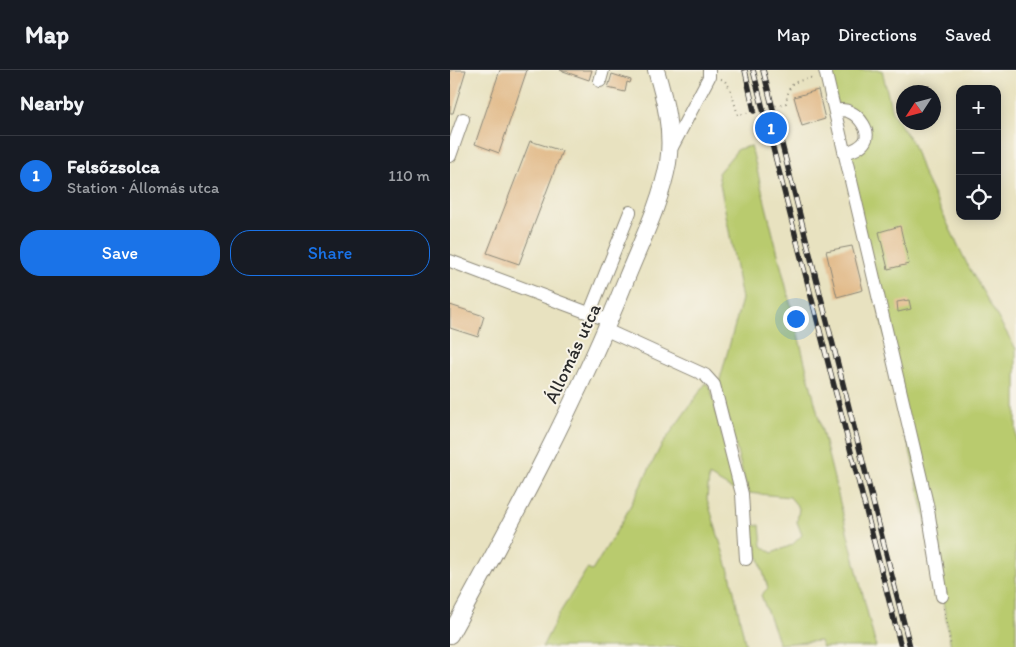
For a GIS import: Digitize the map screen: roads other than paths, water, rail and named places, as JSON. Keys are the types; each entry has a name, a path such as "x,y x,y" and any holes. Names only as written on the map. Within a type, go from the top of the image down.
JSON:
{"main road":[{"name":"Állomás utca","path":"450,636 521,506 608,325 646,231 663,184 669,153 667,114 656,70"}],"street":[{"path":"826,72 926,504 942,596"},
{"path":"669,153 709,73"},
{"path":"835,110 852,112 866,130 865,142 845,153"},
{"path":"450,156 463,119"},
{"path":"590,312 628,217 646,231"},
{"path":"450,262 590,312 608,325 705,375 714,385 742,494 746,559"}],"railway":[{"path":"745,70 754,111"},
{"path":"753,70 901,647"},
{"path":"763,70 910,647"}],"place":[{"name":"Felsőzsolca","path":"771,128"}]}
